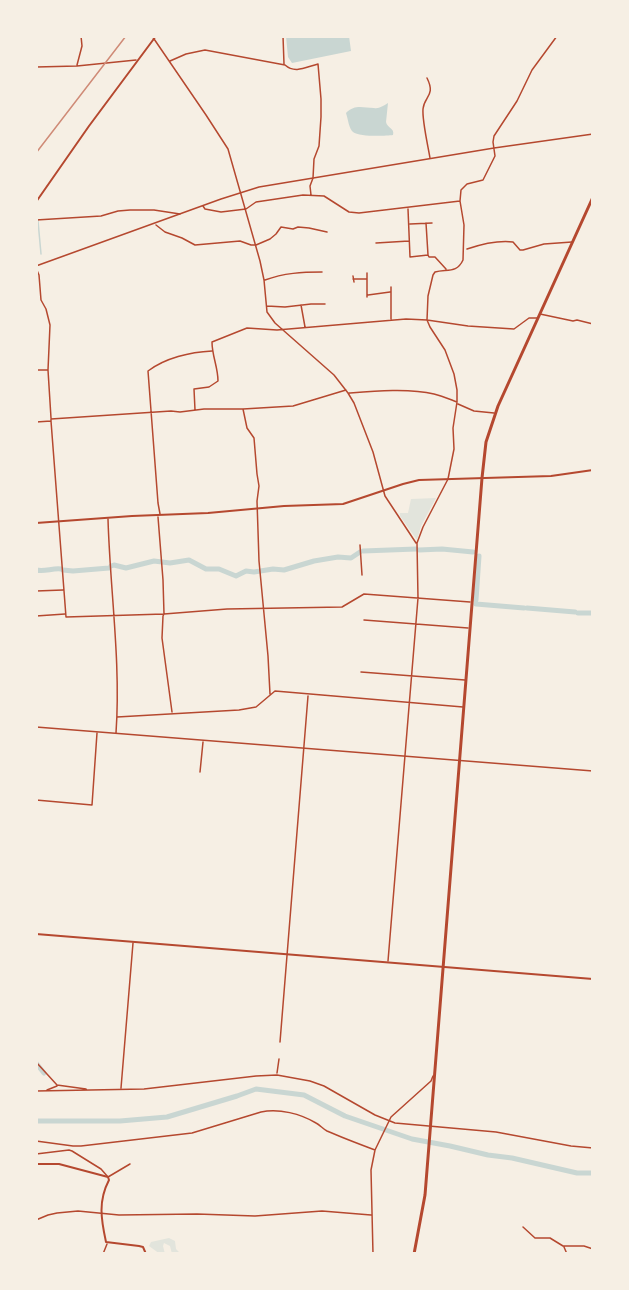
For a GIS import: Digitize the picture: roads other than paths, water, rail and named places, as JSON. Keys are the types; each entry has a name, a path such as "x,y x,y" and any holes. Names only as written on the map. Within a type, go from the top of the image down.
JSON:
{"highway":[{"path":"414,1254 423,1213 486,442 495,413 593,197"}],"main road":[{"path":"36,202 154,37"},
{"path":"36,523 344,504 412,481 551,476 593,470"},
{"path":"36,934 593,979"},
{"path":"36,1164 59,1164 108,1178 103,1191 101,1215 105,1240 142,1247 146,1254"}],"street":[{"path":"77,66 82,46 81,36"},
{"path":"283,36 285,65"},
{"path":"388,962 418,598 417,543 448,479 454,448 453,428 457,403 454,374 445,350 427,320 428,296 435,272 457,268 463,260 464,225 460,201 462,188 467,184 483,180 495,156 494,136 517,101 530,74 557,36"},
{"path":"154,37 224,143 230,157 256,245 264,280 266,306 272,319 334,375 348,393 378,464 383,491 417,543"},
{"path":"169,61 205,50 285,65 295,70 318,64 321,117 319,146 314,159 310,186 311,195"},
{"path":"36,67 77,66 137,60"},
{"path":"427,78 430,91 423,110 431,159"},
{"path":"473,602 364,594 342,607 227,609 164,614 66,617 48,370 50,326 41,300 36,267 259,187 593,134"},
{"path":"202,206 221,212 246,209 256,202 311,195 327,196 338,206 351,213 359,213 460,201"},
{"path":"408,208 410,257 428,255 435,257 447,270"},
{"path":"36,220 101,216 130,210 168,211 180,214"},
{"path":"409,224 432,223"},
{"path":"426,224 428,255"},
{"path":"156,225 165,232 195,245 240,241 256,245 270,239 281,227 293,230 298,227 309,228 327,232"},
{"path":"376,243 410,241"},
{"path":"467,249 483,244 513,242 520,250 523,250 544,244 573,242"},
{"path":"264,280 281,275 322,272"},
{"path":"367,273 367,296 391,292"},
{"path":"353,279 367,279"},
{"path":"382,287 382,293"},
{"path":"391,287 391,320"},
{"path":"266,306 325,304"},
{"path":"301,305 306,328"},
{"path":"195,410 194,389 209,387 219,381 212,351 213,342 247,328 282,330 391,320 427,320 514,329 529,318 538,316 593,324"},
{"path":"172,713 162,638 163,580 148,374 150,369 161,363 194,353 212,351"},
{"path":"36,370 48,370"},
{"path":"36,422 171,411 293,406 346,390"},
{"path":"348,393 382,390 432,393 474,411 495,413"},
{"path":"243,409 247,428 254,438 259,486 257,509 259,561 270,695"},
{"path":"108,518 116,734"},
{"path":"360,545 362,575"},
{"path":"36,591 64,590"},
{"path":"36,616 66,614"},
{"path":"364,620 471,628"},
{"path":"361,672 466,681"},
{"path":"117,717 239,710 256,707 275,691 464,707"},
{"path":"280,1042 308,694"},
{"path":"36,727 593,771"},
{"path":"36,800 92,805 97,732"},
{"path":"200,771 203,741"},
{"path":"121,1089 133,941"},
{"path":"277,1075 279,1059"},
{"path":"36,1062 57,1085 90,1090"},
{"path":"373,1254 371,1170 375,1150 390,1120 431,1081 435,1071"},
{"path":"36,1091 166,1088 277,1075 324,1086 375,1115 395,1123 496,1132 593,1148"},
{"path":"45,1090 57,1085"},
{"path":"36,1141 73,1146 192,1134 267,1111 302,1116 327,1131 375,1150"},
{"path":"72,1151 73,1146"},
{"path":"36,1154 72,1151 101,1169 108,1178 130,1164"},
{"path":"36,1220 57,1213 78,1211 101,1215 255,1216 322,1211 371,1215"},
{"path":"523,1227 536,1238 550,1238 566,1248 567,1254"},
{"path":"103,1254 107,1242"},
{"path":"563,1246 584,1246 593,1249"}],"waterway":[{"path":"38,221 41,254"},
{"path":"363,551 416,549"},
{"path":"419,550 442,549 473,552"},
{"path":"111,566 126,568 154,561 170,563 189,560 206,569 219,569 236,576 246,571 284,570 314,561 338,557 351,558 360,552"},
{"path":"476,600 479,556"},
{"path":"63,570 109,568"},
{"path":"36,570 61,569"},
{"path":"476,604 524,608"},
{"path":"527,608 575,612"},
{"path":"578,613 593,613"},
{"path":"36,1063 44,1073"},
{"path":"36,1121 120,1121 167,1117 256,1089 304,1095 345,1116 412,1139 577,1173 593,1173"}],"railway":[{"path":"36,153 126,36"}]}
